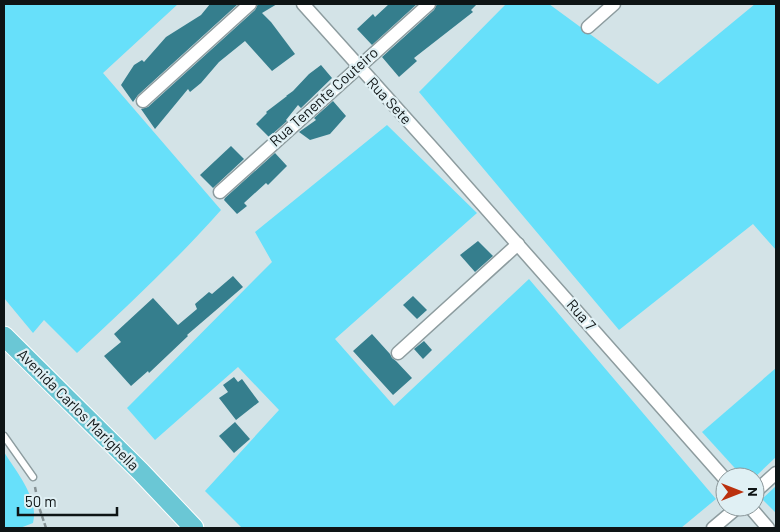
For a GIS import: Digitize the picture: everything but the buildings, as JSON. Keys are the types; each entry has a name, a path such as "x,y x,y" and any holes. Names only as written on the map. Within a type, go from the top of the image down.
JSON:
{"main road":[{"name":"Avenida Carlos Marighella","path":"4,336 141,472 194,528"}],"street":[{"path":"143,101 250,4"},
{"name":"Rua Sete","path":"303,4 436,152"},
{"name":"Rua Tenente Couteiro","path":"220,192 429,4"},
{"path":"588,27 614,4"},
{"name":"Rua 7","path":"436,152 715,468"},
{"path":"398,354 518,244"},
{"path":"765,483 776,473"},
{"path":"713,528 726,517"},
{"path":"759,517 768,528"}],"lane":[{"path":"4,436 33,477"}],"path":[{"path":"33,477 39,507 46,528"}],"shaded area":[{"path":"4,4 178,4 103,73 221,210 169,266 77,353 44,320 33,333 4,298"},
{"path":"506,4 549,4 658,84 755,4 776,4 776,250 753,224 619,330 419,92"},
{"path":"387,125 477,213 335,339 394,406 529,279 715,500 681,528 242,528 205,491 279,410 238,367 155,440 127,408 272,262 255,232"},
{"path":"776,368 776,457 765,467 734,467 702,432"},
{"path":"4,452 26,486 33,504 33,523 20,528 4,528"},
{"path":"776,486 776,513 765,502 765,496"}]}
